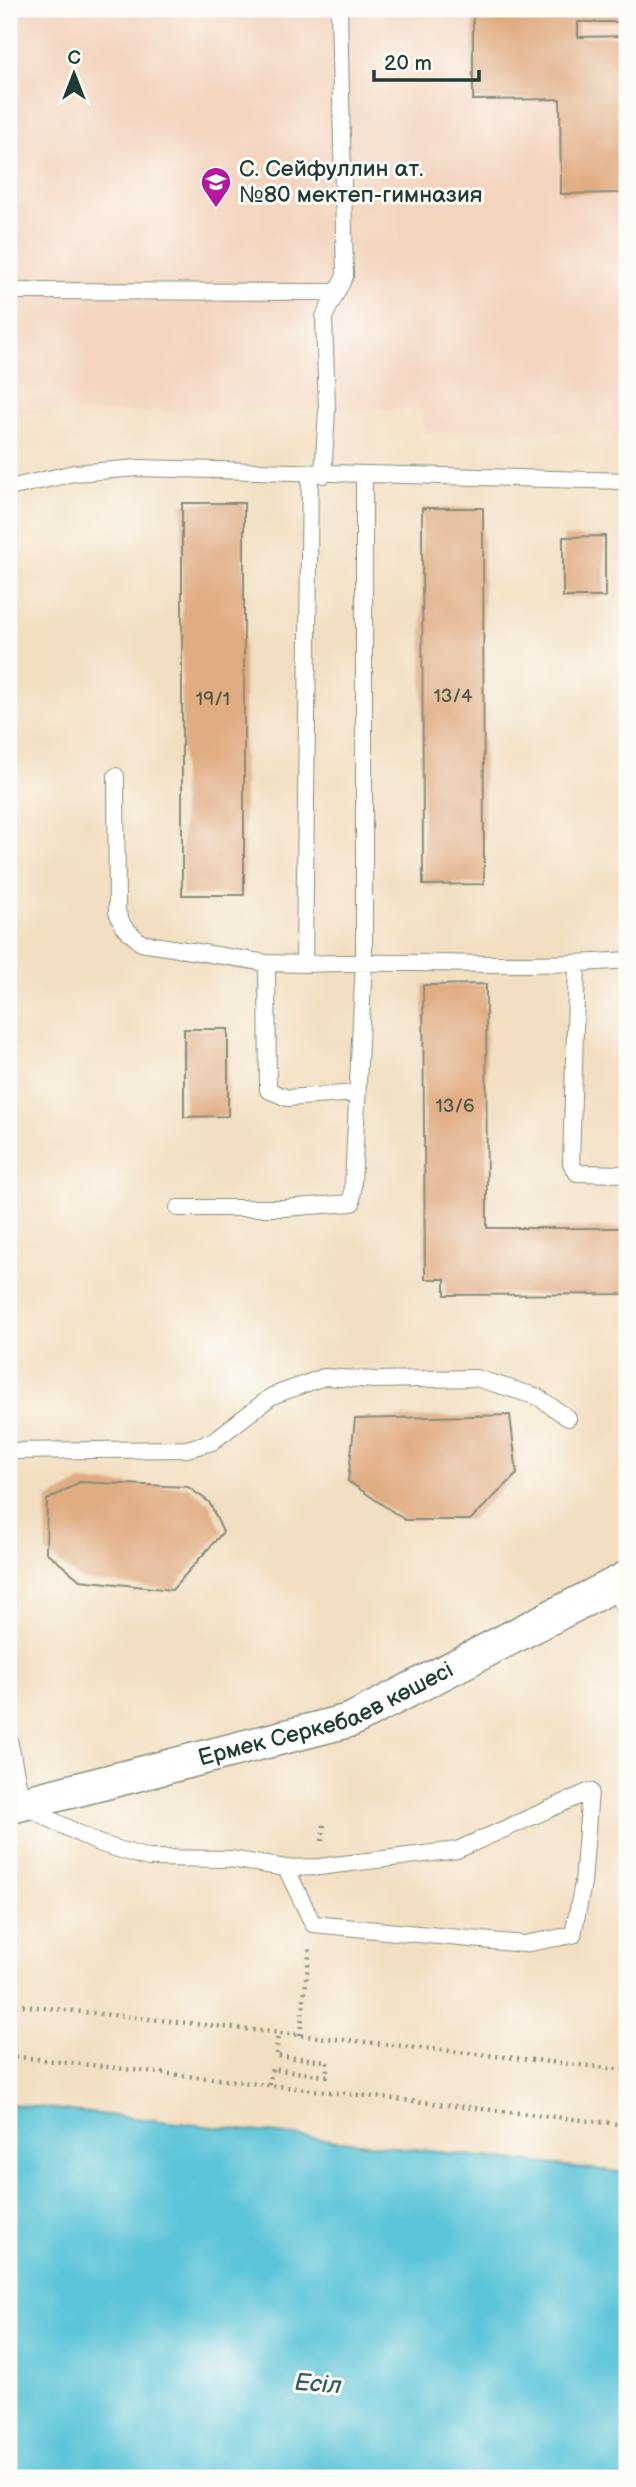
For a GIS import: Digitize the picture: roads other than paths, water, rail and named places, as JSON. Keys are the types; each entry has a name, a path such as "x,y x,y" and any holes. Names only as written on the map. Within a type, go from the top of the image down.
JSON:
{"street":[{"name":"Ермек Серкебаев көшесі","path":"16,1806 351,1720 621,1582"}],"lane":[{"path":"304,964 317,474 327,411 324,317 345,276 339,9"},
{"path":"9,291 337,292"},
{"path":"9,488 74,473 138,468 627,481"},
{"path":"178,1208 283,1208 352,1203 364,961 364,475"},
{"path":"116,776 117,912 123,926 141,943 267,963 364,961 577,964 627,960"},
{"path":"267,963 268,1090 287,1098 358,1093"},
{"path":"577,964 571,1163 577,1173 627,1174"},
{"path":"9,1451 187,1449 212,1441 272,1396 324,1377 375,1380 476,1378 538,1397 568,1418"},
{"path":"621,1582 627,1617"},
{"path":"9,1739 16,1806 98,1843 148,1858 230,1859 286,1868 319,1867 457,1850 590,1791 583,1883 573,1935 524,1944 313,1924 286,1868"}],"water":[{"name":"Есіл","path":"9,2104 627,2173 627,2478 9,2478"}],"place":[{"name":"С. Сейфуллин ат. №80 мектеп-гимназия","path":"216,209"}]}
